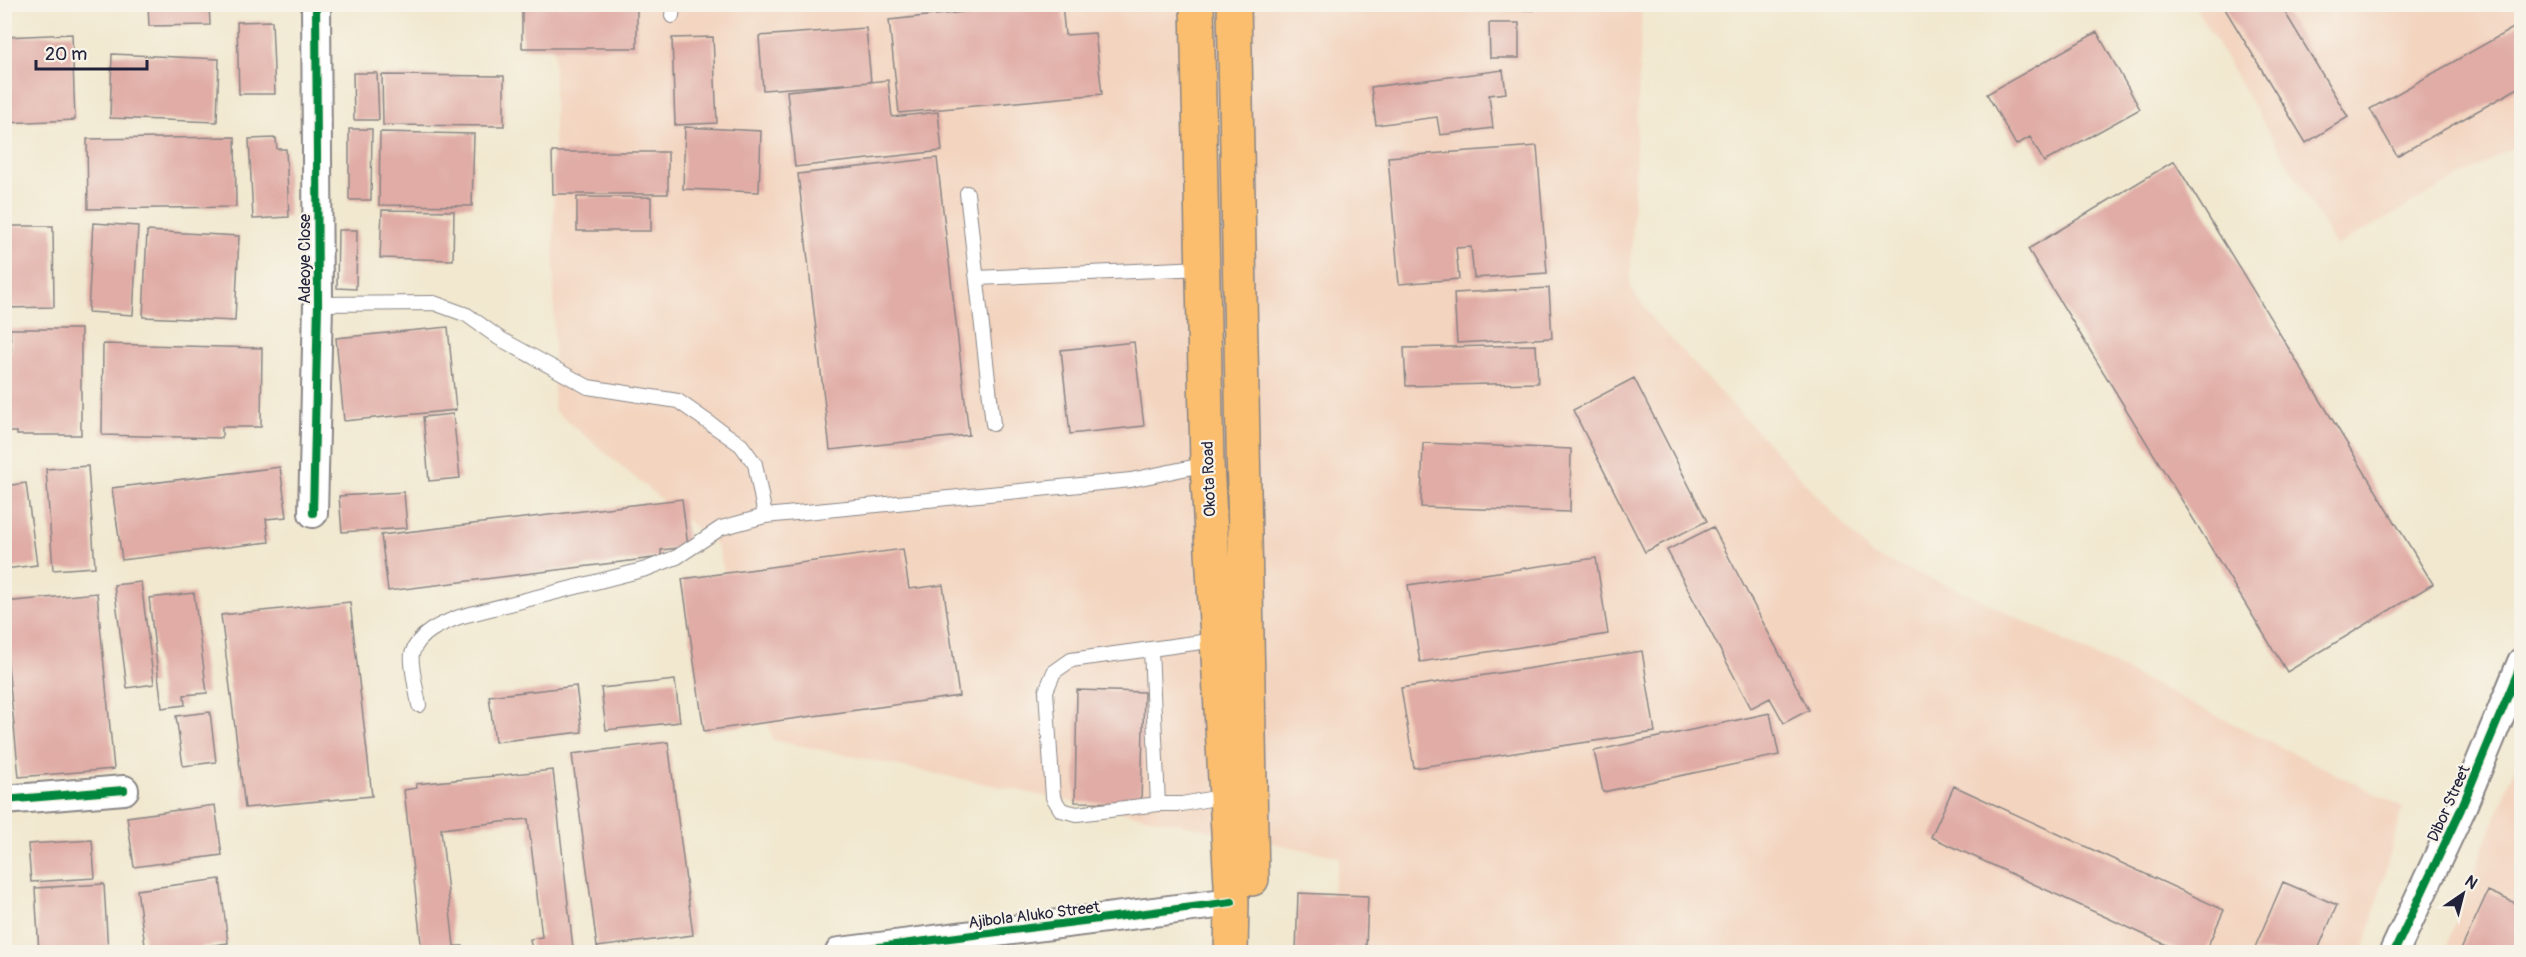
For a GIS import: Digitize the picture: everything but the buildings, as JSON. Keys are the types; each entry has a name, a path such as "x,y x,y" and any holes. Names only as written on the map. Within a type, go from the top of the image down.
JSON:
{"main road":[{"name":"Okota Road","path":"1197,4 1207,464 1232,902 1231,952"},
{"path":"1234,4 1250,681 1253,952"}],"street":[{"name":"Adeoye Close","path":"313,513 318,304 316,4"},
{"name":"Dibor Street","path":"2394,952 2461,809 2521,666"},
{"path":"4,800 124,790"},
{"name":"Ajibola Aluko Street","path":"840,952 1232,902"}],"lane":[{"path":"967,193 993,424"},
{"path":"977,278 1203,268"},
{"path":"318,304 434,303 467,315 499,338 588,387 678,401 741,445 755,464 765,516"},
{"path":"419,705 412,655 421,638 438,625 459,617 646,568 677,557 721,528 765,516 1131,480 1207,464"},
{"path":"1216,640 1071,660 1054,672 1046,691 1053,797 1061,810 1077,814 1158,804 1182,804 1226,796"},
{"path":"1151,649 1158,804"}],"shaded area":[{"path":"554,5 1642,5 1630,287 1655,322 1873,556 1967,593 2403,807 2363,952 1318,952 1340,857 773,740 717,546 554,410"},
{"path":"2194,5 2521,5 2521,143 2336,246"},
{"path":"2521,751 2521,952 2444,952"}],"cycle path":[{"path":"313,513 318,304 316,4"},
{"path":"2394,952 2461,809 2522,662"},
{"path":"4,800 124,790"},
{"path":"840,952 1232,902"}]}
